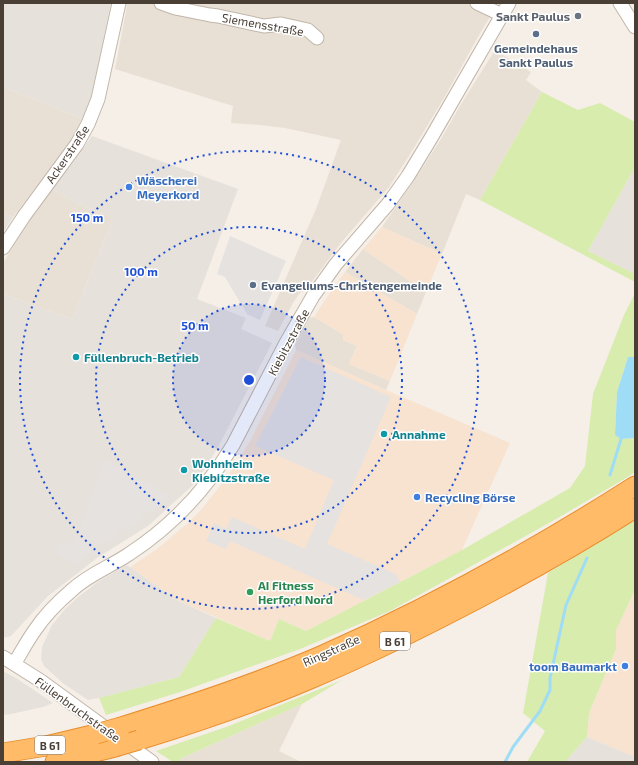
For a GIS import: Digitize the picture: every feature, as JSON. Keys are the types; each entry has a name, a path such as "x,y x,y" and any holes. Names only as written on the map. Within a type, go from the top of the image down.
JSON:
{"highway":[{"name":"Ringstraße","path":"3,753 46,746 122,727 189,706 321,656 404,617 494,570 548,540 635,486"},
{"name":"Ringstraße","path":"55,762 115,747 197,722 272,695 310,679 396,640 502,586 604,528 635,508"}],"street":[{"name":"Ackerstraße","path":"3,248 24,216 77,144 88,124 98,99 119,3"},
{"name":"Siemensstraße","path":"161,3 175,8 264,26 281,24 308,30 317,38"},
{"path":"477,3 502,16"},
{"name":"Kiebitzstraße","path":"9,660 53,608 73,589 98,571 127,556 169,524 181,513 222,464 293,330 313,296 336,264 388,204 408,176 509,3"},
{"path":"620,3 635,27"},
{"name":"Füllenbruchstraße","path":"9,660 41,681 152,762"}],"shaded area":[{"path":"3,3 111,3 92,95 82,119 3,87"},
{"path":"112,3 499,3 483,28 444,98 389,187 340,244 305,291 301,292 294,301 278,331 265,326 316,209 341,140 285,128 231,123 233,106 115,69 127,6"},
{"path":"495,50 531,72 526,80 542,92 480,200 466,194 442,254 382,227 441,139"},
{"path":"3,87 82,119 76,133 13,217 3,212"},
{"path":"92,136 238,189 197,299 246,318 241,329 272,343 218,447 193,485 148,526 97,558 48,596 11,636 3,638 3,294 72,319 113,218 76,203 52,189"},
{"path":"635,167 635,274 588,251"},
{"path":"52,189 76,203 113,218 72,319 3,294 3,263 21,233"},
{"path":"3,212 13,217 3,233"},
{"path":"382,227 442,254 426,292 363,249"},
{"name":"Evangeliums-Christengemeinde","path":"230,236 286,261 260,320 247,314 225,277 217,274"},
{"path":"363,249 426,292 417,314 345,272"},
{"path":"345,272 417,314 390,381 349,364 357,346 343,340 344,335 314,317"},
{"path":"314,317 344,335 343,340 357,346 349,364 390,381 386,390 296,350 295,345 309,318"},
{"path":"296,350 510,443 462,550 306,631 279,619 270,641 177,600 130,567 157,549 188,523 201,510 220,486 238,461 251,439"},
{"path":"301,357 391,397 327,544 396,574 400,582 364,600 230,541 226,549 206,541 214,523 226,529 232,517 305,549 334,480 255,446"},
{"path":"104,459 169,496 151,513 144,512 135,526 131,524 128,530 120,529 110,542 104,539 100,545 94,545 90,552 75,565 55,552 59,545 76,542"},
{"path":"127,565 177,600 216,618 179,677 88,700 64,684 44,666 41,659 42,647 52,625 66,608 99,581"},
{"path":"635,590 635,757 587,737 589,713 616,649 616,630"},
{"path":"3,671 53,703 43,707 3,715"},
{"path":"302,704 279,751 301,762 178,762 182,758"},
{"path":"587,737 635,757 635,762 565,762"}],"green space":[{"path":"542,92 578,110 600,103 635,122 635,167 588,251 635,274 635,282 480,200"},
{"path":"635,293 635,357 628,357 617,392 615,435 621,439 635,438 635,472 556,519 390,611 300,649 180,692 106,715 99,698 179,677 216,618 270,641 279,619 306,631 462,550 570,488 585,466 593,394 624,315"},
{"path":"635,520 635,590 616,630 616,649 589,713 587,737 565,762 527,762 545,731 523,713 548,573"},
{"path":"342,680 302,704 182,758 178,762 173,762 156,751 229,726"}],"water":[{"path":"628,357 635,357 635,438 621,439 615,435 617,392"}],"waterway":[{"path":"610,475 621,439"},
{"path":"505,762 513,747 540,711 550,690 550,678 566,605 587,558"}],"place":[{"name":"Sankt Paulus","path":"578,16"},
{"name":"Gemeindehaus Sankt Paulus","path":"536,34"},
{"name":"Wäscherei Meyerkord","path":"129,187"},
{"name":"Evangeliums-Christengemeinde","path":"253,285"},
{"name":"Füllenbruch-Betrieb","path":"76,357"},
{"name":"Annahme","path":"384,434"},
{"name":"Wohnheim Kiebitzstraße","path":"184,470"},
{"name":"Recycling Börse","path":"417,497"},
{"name":"AI Fitness Herford Nord","path":"250,592"},
{"name":"toom Baumarkt","path":"625,666"}]}
